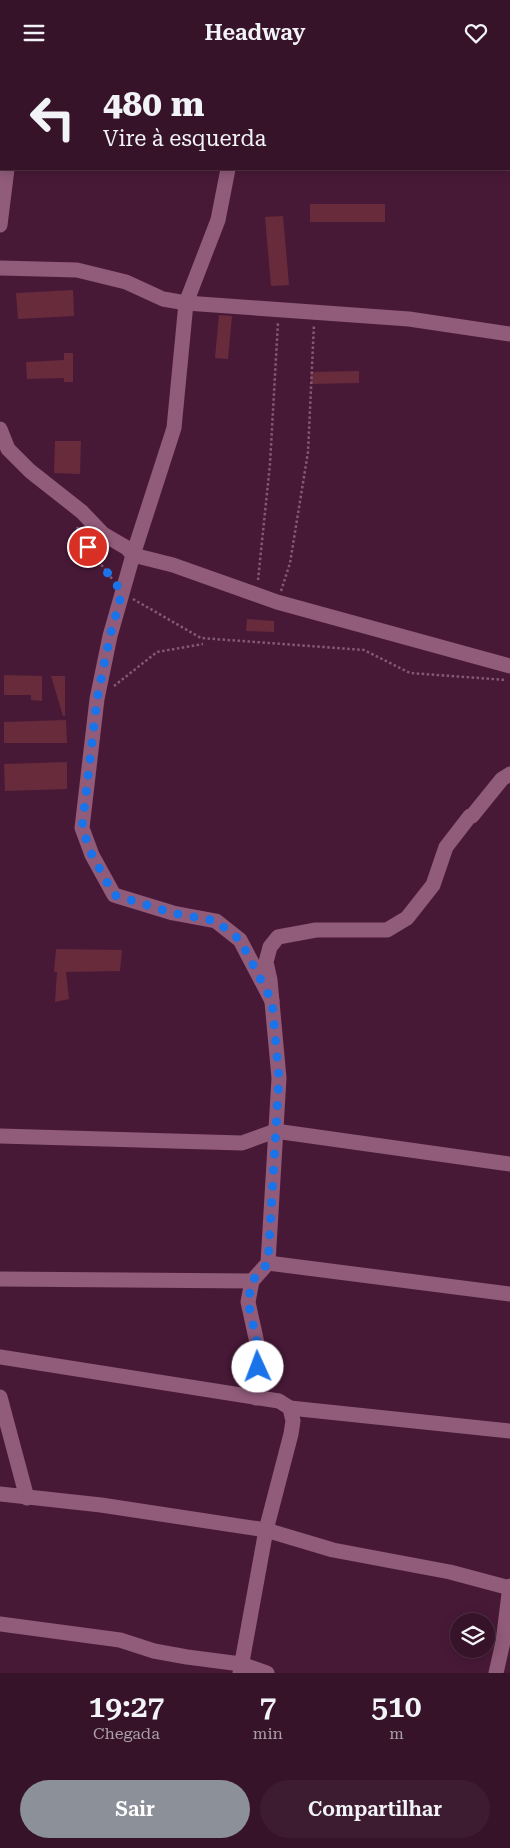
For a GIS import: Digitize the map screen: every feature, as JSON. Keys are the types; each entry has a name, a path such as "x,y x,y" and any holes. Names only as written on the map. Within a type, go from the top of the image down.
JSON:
{"street":[{"path":"0,225 7,170"},
{"path":"228,170 218,220 186,303 174,428 133,555 110,636 97,699 82,828 92,855 114,895 173,913 216,921 240,940 272,1001"},
{"path":"0,268 77,270 126,281 163,299 186,303 410,319 510,334"},
{"path":"0,429 8,449 30,471 82,512 103,534 127,548 133,555 172,565 277,602 510,666"},
{"path":"256,1398 259,1352 248,1302 252,1281 268,1263 279,1078 270,980 266,962 270,947 278,937 316,929 387,930 407,919 433,885 446,847 502,779 510,774"},
{"path":"0,1136 242,1143 275,1131 510,1164"},
{"path":"268,1263 510,1289"},
{"path":"0,1279 252,1281"},
{"path":"0,1357 279,1401 290,1408 510,1431"},
{"path":"0,1397 27,1498"},
{"path":"241,1669 266,1530 291,1434 293,1421 290,1408"},
{"path":"0,1494 100,1505 266,1530 333,1550 450,1572 510,1587 503,1642 496,1673"},
{"path":"0,1624 120,1640 171,1654 267,1673"}],"path":[{"path":"256,594 270,464 279,309"},
{"path":"277,602 290,563 308,453 315,311"},
{"path":"74,522 88,547 122,592 200,638 364,650 410,673 510,680"},
{"path":"97,699 157,652 203,644"}],"building":[{"path":"310,204 385,204 385,222 310,222"},
{"path":"283,216 289,285 271,286 265,217"},
{"path":"73,290 74,316 18,319 16,293"},
{"path":"219,315 232,316 228,359 215,358"},
{"path":"64,353 73,353 73,382 64,382 64,378 27,379 26,362 64,360"},
{"path":"359,371 359,383 311,384 311,372"},
{"path":"55,441 81,441 80,474 54,473"},
{"path":"247,619 274,621 274,632 246,631"},
{"path":"4,675 42,676 42,701 31,700 31,695 4,695"},
{"path":"51,676 65,676 65,716 63,716"},
{"path":"66,720 67,743 4,743 4,722"},
{"path":"67,762 67,789 5,791 4,764"},
{"path":"56,949 122,950 120,971 66,972 69,999 55,1002 57,972 54,972"}],"route":[{"path":"88,547 122,592 110,636 97,699 82,828 92,855 114,895 173,913 216,921 240,940 272,1001 279,1078 268,1263 252,1281 248,1302 259,1352 258,1367"}]}
